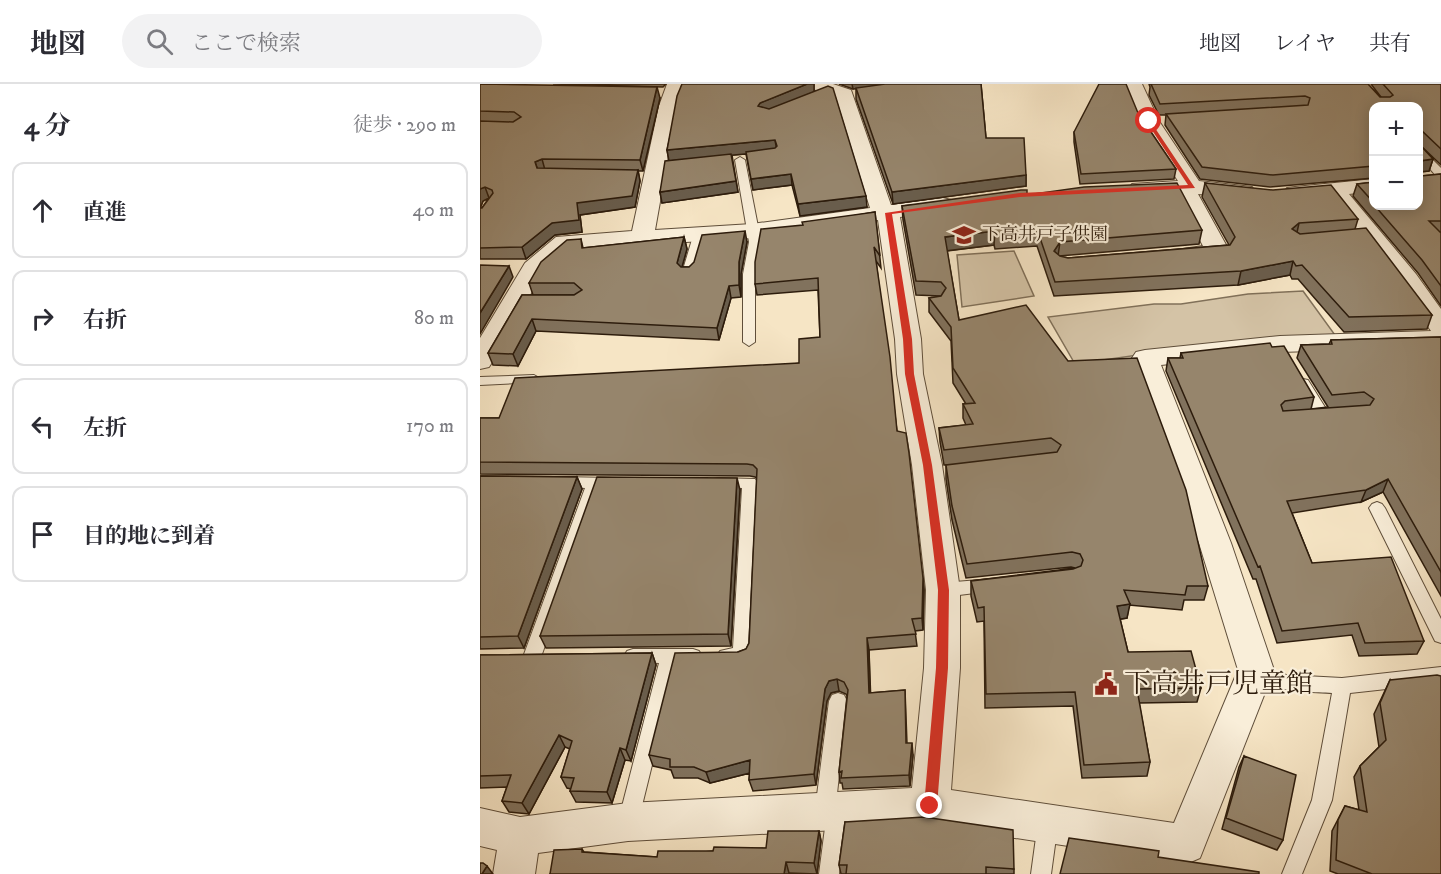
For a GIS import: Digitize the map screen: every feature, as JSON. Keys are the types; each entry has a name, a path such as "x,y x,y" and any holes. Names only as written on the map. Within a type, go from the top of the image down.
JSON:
{"street":[{"path":"1133,84 1155,121 1218,252 1160,256"},
{"path":"642,238 670,90"},
{"path":"833,91 881,209 888,213 912,305 910,374 934,473 943,590 942,668 930,806"},
{"path":"1423,179 1441,176"},
{"path":"1124,190 1188,187 1264,194 1369,186"},
{"path":"1334,190 1366,237 1441,327"},
{"path":"480,361 519,301 523,268 564,242 699,236 752,231 965,202"},
{"path":"480,827 517,855 628,822 930,806 1186,844 1256,670 1215,543 1144,358 1441,339"}],"lane":[{"path":"1423,153 1441,176"},
{"path":"740,160 755,242 749,274 749,342"},
{"path":"688,273 699,236"},
{"path":"1298,375 1323,415"},
{"path":"480,381 549,379"},
{"path":"1305,417 1341,414"},
{"path":"549,482 630,483"},
{"path":"532,657 594,483"},
{"path":"612,656 741,655 750,483 702,483"},
{"path":"1377,508 1441,636"},
{"path":"943,590 1013,582"},
{"path":"628,822 670,656"},
{"path":"511,657 555,657"},
{"path":"1256,670 1285,683 1342,686 1441,675"},
{"path":"1292,874 1322,800 1342,686"},
{"path":"829,874 838,701"},
{"path":"1041,874 1048,822"}],"shaded area":[{"path":"1014,251 1034,296 962,307 957,255"},
{"path":"1303,291 1335,335 1244,340 1075,364 1048,317 1154,304 1181,304 1248,294"}],"building":[{"path":"480,84 657,87 640,160 542,159 535,162 537,168 638,170 632,196 577,203 579,220 552,223 522,247 480,248 480,208 493,193 485,187 480,189 480,121 513,122 521,117 514,112 480,111"},
{"path":"682,84 807,84 760,103 758,106 769,109 828,86 833,88 866,196 798,204 791,174 751,179 746,152 775,148 777,146 775,140 667,150 677,96"},
{"path":"885,84 981,84 986,138 1024,138 1026,175 892,192 856,88"},
{"path":"1099,84 1126,84 1138,113 1176,169 1081,174 1074,132"},
{"path":"1151,84 1368,84 1380,97 1390,97 1393,95 1383,84 1441,84 1441,149 1423,132 1423,102 1369,102 1369,166 1273,175 1202,167 1166,114 1308,105 1310,98 1305,96 1160,104"},
{"path":"1423,148 1433,159 1423,161"},
{"path":"731,154 736,181 660,192 665,161"},
{"path":"1441,174 1441,221 1429,221 1441,233 1441,286 1422,260 1378,210 1423,210 1423,176"},
{"path":"1177,183 1202,230 1060,242 1054,251 1068,258 1230,245 1235,237 1205,183 1273,190 1331,185 1358,219 1299,223 1292,229 1300,234 1366,228 1432,315 1349,317 1302,265 1296,266 1293,261 1241,271 1055,282 1038,232 996,235 995,231 945,237 959,320 1026,305 1068,361 1137,358 1186,490 1208,586 1187,586 1185,595 1124,590 1130,604 1117,606 1128,652 1191,651 1201,688 1137,689 1150,762 1084,765 1075,692 986,694 984,607 978,608 971,581 1073,569 1081,566 1083,560 1080,554 1072,552 967,564 952,506 946,465 1057,452 1061,445 1051,438 944,450 939,428 973,424 963,404 975,403 953,368 951,327 929,298 941,296 946,288 941,282 916,281 902,206 1021,190 1027,190 1027,195 1084,187"},
{"path":"1369,183 1369,197 1357,184"},
{"path":"875,212 880,256 874,247 890,357 897,431 906,433 923,578 922,618 912,619 916,634 867,638 869,693 905,690 906,743 912,743 909,775 841,778 842,771 839,772 848,690 844,682 837,679 829,681 825,689 814,774 749,780 750,760 706,772 694,767 670,767 670,759 649,755 675,653 738,652 746,649 749,643 757,469 747,464 480,462 480,418 499,418 515,378 799,363 799,339 820,337 818,278 755,284 755,262 761,229 803,225 802,222"},
{"path":"745,231 739,262 739,285 729,286 717,328 532,319 513,354 488,353 522,295 574,295 582,290 574,283 529,283 541,262 567,240 581,239 582,248 684,237 677,263 681,267 689,267 694,262 702,235"},
{"path":"480,265 509,266 480,313"},
{"path":"1441,337 1441,572 1388,479 1366,490 1287,501 1312,563 1391,557 1424,641 1365,643 1358,623 1282,631 1260,566 1258,567 1168,358 1183,358 1181,353 1270,343 1272,347 1284,346 1314,397 1285,401 1281,405 1283,411 1370,405 1374,399 1364,392 1332,395 1301,345 1332,344 1331,340"},
{"path":"480,476 577,477 518,636 480,637"},
{"path":"597,477 737,478 728,634 540,636"},
{"path":"652,653 626,750 620,748 607,792 570,791 574,778 561,777 572,741 559,735 522,803 502,801 511,775 480,776 480,655"},
{"path":"1441,676 1441,874 1372,874 1336,860 1338,820 1345,806 1367,812 1360,766 1386,740 1380,703 1390,680"},
{"path":"1244,756 1296,775 1283,840 1226,818"},
{"path":"924,817 1013,830 1014,869 986,867 986,874 846,874 847,865 839,865 845,822"},
{"path":"768,831 819,831 814,863 786,862 784,874 550,874 554,850 582,849 582,852 657,857 658,851 713,851 714,847 766,848"},
{"path":"1069,838 1159,851 1158,857 1259,872 1259,874 1060,874"},
{"path":"480,863 487,866 482,874 480,874"}],"place":[{"name":"下高井戸子供園","path":"964,235"},
{"name":"下高井戸児童館","path":"1106,684"}],"route":[{"path":"930,806 942,668 943,590 927,465 910,374 908,339 888,213 1020,195 1192,187 1149,121"}]}
